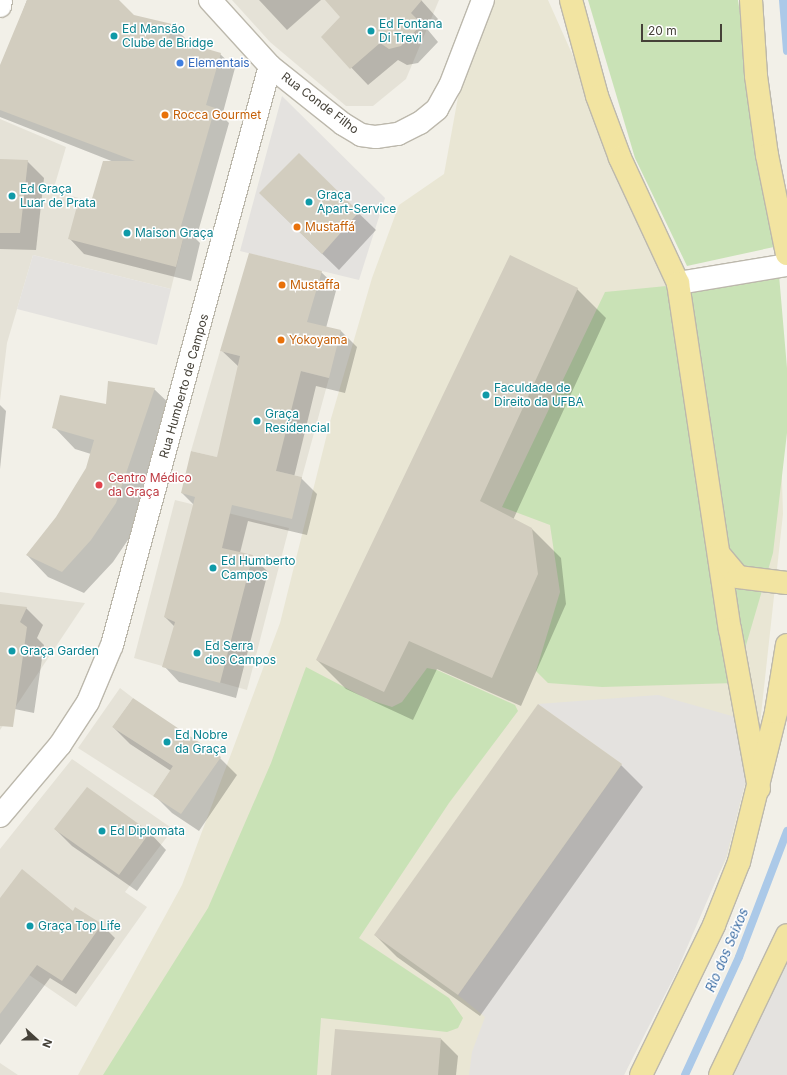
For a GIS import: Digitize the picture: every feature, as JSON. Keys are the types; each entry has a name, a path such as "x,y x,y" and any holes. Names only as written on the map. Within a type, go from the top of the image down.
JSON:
{"main road":[{"path":"570,0 597,96 620,158 678,282 719,554 759,788"},
{"path":"751,0 764,131 787,254"},
{"path":"719,554 738,577 787,583"},
{"path":"640,1075 714,925 739,862 759,788 787,645"},
{"path":"720,1075 787,935"}],"street":[{"path":"0,6 1,0"},
{"name":"Rua Conde Filho","path":"210,0 270,66 361,134 398,134 420,124 437,108 450,86 483,0"},
{"name":"Rua Humberto de Campos","path":"0,816 60,745 88,702 112,645 270,66"},
{"path":"678,282 777,267"}],"shaded area":[{"path":"232,0 439,0 406,79 373,106 346,106 270,42"},
{"path":"494,0 548,0 586,85 643,234 669,268 777,305 783,514 760,724 727,857 624,1075 78,1075 182,885 280,623 330,422 372,278 399,205 444,174 460,86"},
{"path":"282,96 385,198 359,280 240,251"},
{"path":"0,119 66,147 53,191 186,227 171,289 33,255 7,343 0,401"},
{"path":"33,255 171,289 157,345 17,309"},
{"path":"220,351 329,378 302,477 191,451"},
{"path":"175,500 289,528 247,690 134,658"},
{"path":"0,592 85,603 0,730"},
{"path":"120,688 133,698 112,727 173,766 153,796 78,748"},
{"path":"658,695 760,724 726,857 676,973 624,1075 469,1075 472,1052 485,1017 458,995 622,764 538,704"},
{"path":"72,759 173,829 125,892 147,907 76,1007 0,955 0,849"},
{"path":"787,956 787,1075 730,1075"},
{"path":"0,1063 18,1075 0,1075"}],"green space":[{"path":"588,0 738,0 774,247 687,266 635,158"},
{"path":"779,275 787,368 787,433 773,553 735,683 602,687 548,683 536,671 560,592 550,525 502,507 605,292"},
{"path":"306,667 367,699 392,707 402,702 427,668 437,670 515,705 518,711 449,803 359,938 449,998 463,1018 458,1028 447,1032 321,1018 317,1075 103,1075 208,908 271,763"}],"building":[{"path":"27,0 119,0 134,15 172,24 169,38 221,53 206,105 215,108 181,226 186,227 176,267 68,239 79,199 91,202 103,161 135,161 0,110 0,65"},
{"name":"Ed Fontana Di Trevi","path":"325,0 422,0 411,13 422,24 401,46 389,49 380,43 350,69 321,37 340,17"},
{"name":"Graça Apart-Service","path":"299,153 359,212 322,254 259,193"},
{"name":"Ed Graça Luar de Prata","path":"0,159 28,160 20,233 0,233"},
{"path":"249,253 322,271 307,322 341,330 329,378 301,371 276,471 302,477 292,519 232,505 222,548 253,555 220,683 162,667 175,622 164,617 195,497 181,493 191,451 217,457 240,356 220,351"},
{"name":"Faculdade de Direito da UFBA","path":"510,255 578,288 480,501 532,528 538,574 492,678 409,641 384,692 316,660"},
{"name":"Centro Médico da Graça","path":"108,381 155,388 116,503 91,540 62,572 26,555 56,517 86,468 94,440 52,428 60,395 106,404"},
{"name":"Graça Garden","path":"0,604 27,607 20,622 27,627 13,727 0,726"},
{"name":"Ed Nobre da Graça","path":"133,698 221,757 181,814 153,796 173,766 112,727"},
{"path":"538,704 622,764 458,995 374,935"},
{"name":"Ed Diplomata","path":"87,787 150,832 119,875 54,829"},
{"name":"Graça Top Life","path":"22,869 73,911 75,907 102,924 62,981 37,965 0,1014 0,898"},
{"path":"335,1029 441,1038 438,1075 331,1075"}],"waterway":[{"name":"Rio dos Seixos","path":"783,0 787,51"},
{"name":"Rio dos Seixos","path":"685,1075 739,957 787,831"}],"place":[{"name":"Ed Fontana Di Trevi","path":"371,31"},
{"name":"Ed Mansão Clube de Bridge","path":"114,36"},
{"name":"Elementais","path":"180,63"},
{"name":"Rocca Gourmet","path":"165,115"},
{"name":"Ed Graça Luar de Prata","path":"12,196"},
{"name":"Graça Apart-Service","path":"309,202"},
{"name":"Mustaffá","path":"297,227"},
{"name":"Maison Graça","path":"127,233"},
{"name":"Mustaffa","path":"282,285"},
{"name":"Yokoyama","path":"281,340"},
{"name":"Faculdade de Direito da UFBA","path":"486,395"},
{"name":"Graça Residencial","path":"257,421"},
{"name":"Centro Médico da Graça","path":"99,485"},
{"name":"Ed Humberto Campos","path":"213,568"},
{"name":"Graça Garden","path":"12,651"},
{"name":"Ed Serra dos Campos","path":"197,653"},
{"name":"Ed Nobre da Graça","path":"167,742"},
{"name":"Ed Diplomata","path":"102,831"},
{"name":"Graça Top Life","path":"30,926"}]}
